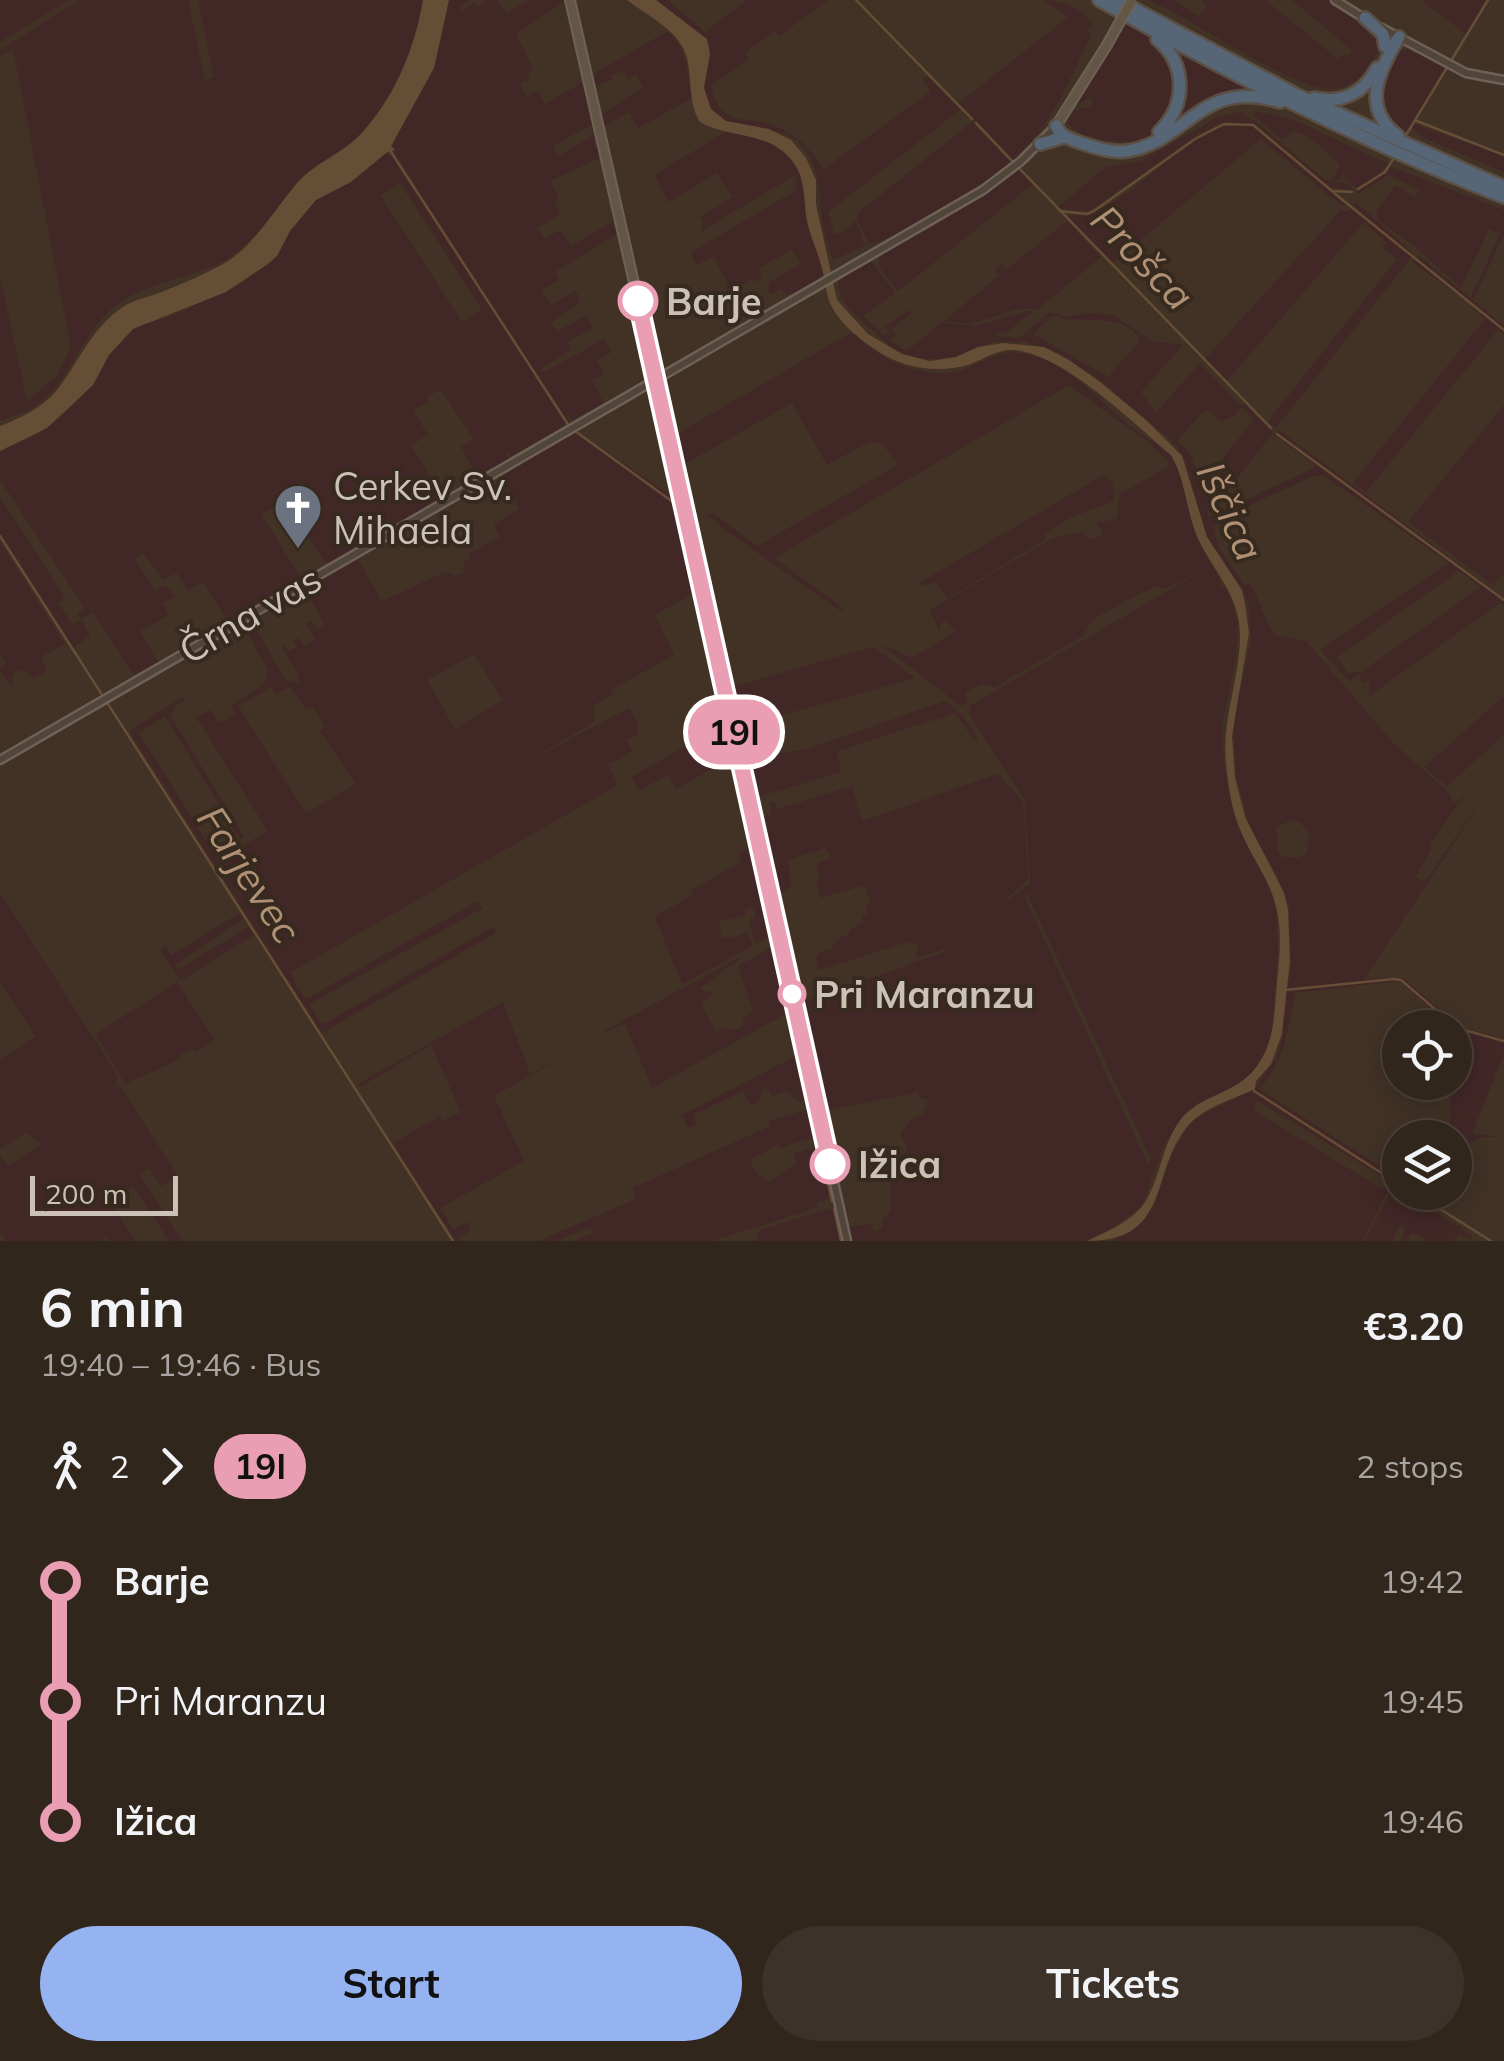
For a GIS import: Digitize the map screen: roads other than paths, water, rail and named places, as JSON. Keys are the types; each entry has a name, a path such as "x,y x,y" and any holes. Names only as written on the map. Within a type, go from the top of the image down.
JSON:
{"highway":[{"path":"1099,0 1316,115"},
{"path":"1118,0 1274,84 1503,190"},
{"path":"1365,18 1382,34 1386,46"},
{"path":"1056,126 1095,143 1120,148 1150,139 1167,124 1178,100 1178,71 1166,48 1140,23"},
{"path":"1274,84 1317,99 1346,98 1372,76 1390,38 1398,36"},
{"path":"1398,36 1376,86 1376,102 1383,122 1399,137 1503,190"},
{"path":"1056,126 1066,137 1104,150 1132,150 1155,141 1207,106 1236,97 1271,99 1503,190"},
{"path":"1040,144 1066,137"}],"main road":[{"path":"570,0 656,380"},
{"path":"1056,126 1132,0"}],"street":[{"path":"1336,0 1480,78 1504,80"},
{"name":"Črna vas","path":"0,760 983,190 1021,161 1056,126"},
{"path":"656,380 847,1241"}],"waterway":[{"name":"Prošca","path":"856,0 972,119"},
{"path":"1406,135 1488,0"},
{"path":"1417,121 1504,155"},
{"name":"Prošca","path":"976,123 1013,162"},
{"path":"1060,211 1094,211 1195,139 1224,124 1253,125 1332,191 1352,192"},
{"path":"391,152 569,426"},
{"path":"1358,189 1385,172 1394,158"},
{"name":"Prošca","path":"1019,168 1271,428"},
{"path":"1334,193 1504,330"},
{"path":"575,431 677,505 706,634"},
{"name":"Prošca","path":"1277,434 1504,600"},
{"name":"Farjevec","path":"0,536 453,1241"},
{"path":"707,638 711,655"},
{"path":"712,660 717,681"},
{"path":"718,687 721,703"},
{"path":"722,708 734,761"},
{"path":"736,769 743,802"},
{"path":"745,810 752,841"},
{"path":"754,849 773,934"},
{"path":"776,948 811,1105"},
{"path":"1285,990 1401,980 1457,1028 1504,1041"},
{"path":"1254,1091 1382,1173"},
{"path":"812,1109 818,1140"},
{"path":"820,1148 832,1201"},
{"path":"834,1209 841,1241"},
{"path":"1442,1210 1491,1241"}],"place":[{"name":"Barje","path":"638,301"},
{"name":"Cerkev Sv. Mihaela","path":"298,550"},
{"name":"Pri Maranzu","path":"792,994"},
{"name":"Ižica","path":"830,1164"}],"water label":[{"name":"Iščica","path":"1231,511"}]}
